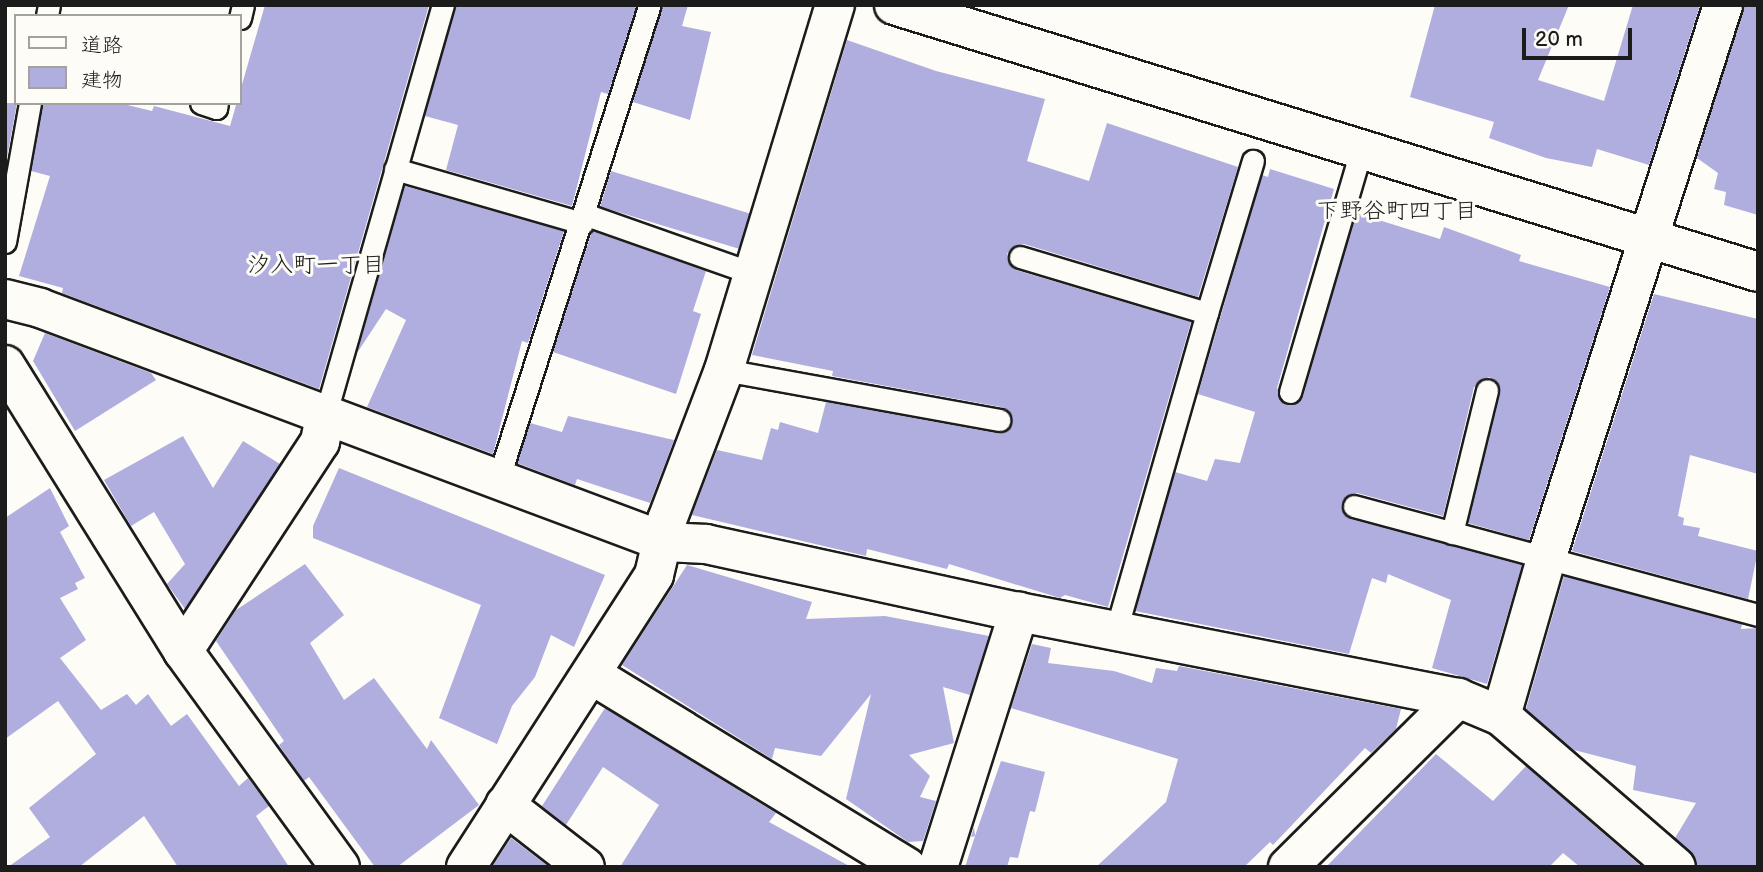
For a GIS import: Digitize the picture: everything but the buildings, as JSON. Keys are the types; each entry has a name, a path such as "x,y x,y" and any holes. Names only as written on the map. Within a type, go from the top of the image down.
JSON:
{"street":[{"path":"466,867 654,575 664,542 667,520 724,370 835,5"},
{"path":"894,5 1362,147 1758,272"},
{"path":"1501,716 1546,559 1723,5"},
{"path":"5,299 40,307 664,542 706,544 1019,612 1458,698 1501,716 1676,867"},
{"path":"5,365 183,651 340,867"},
{"path":"183,651 320,442 325,416"},
{"path":"938,867 1019,612"},
{"path":"592,675 907,867"},
{"path":"1288,867 1458,698"},
{"path":"505,805 585,867"}],"lane":[{"path":"325,416 443,5"},
{"path":"498,480 650,5"},
{"path":"5,242 30,105"},
{"path":"1290,392 1362,147"},
{"path":"1116,631 1253,161"},
{"path":"395,169 583,219 754,274"},
{"path":"1020,257 1207,313"},
{"path":"724,370 999,420"},
{"path":"1452,534 1487,390"},
{"path":"1354,506 1758,615"}],"district":[{"name":"下野谷町四丁目","path":"1397,211"},
{"name":"汐入町一丁目","path":"316,265"}]}
